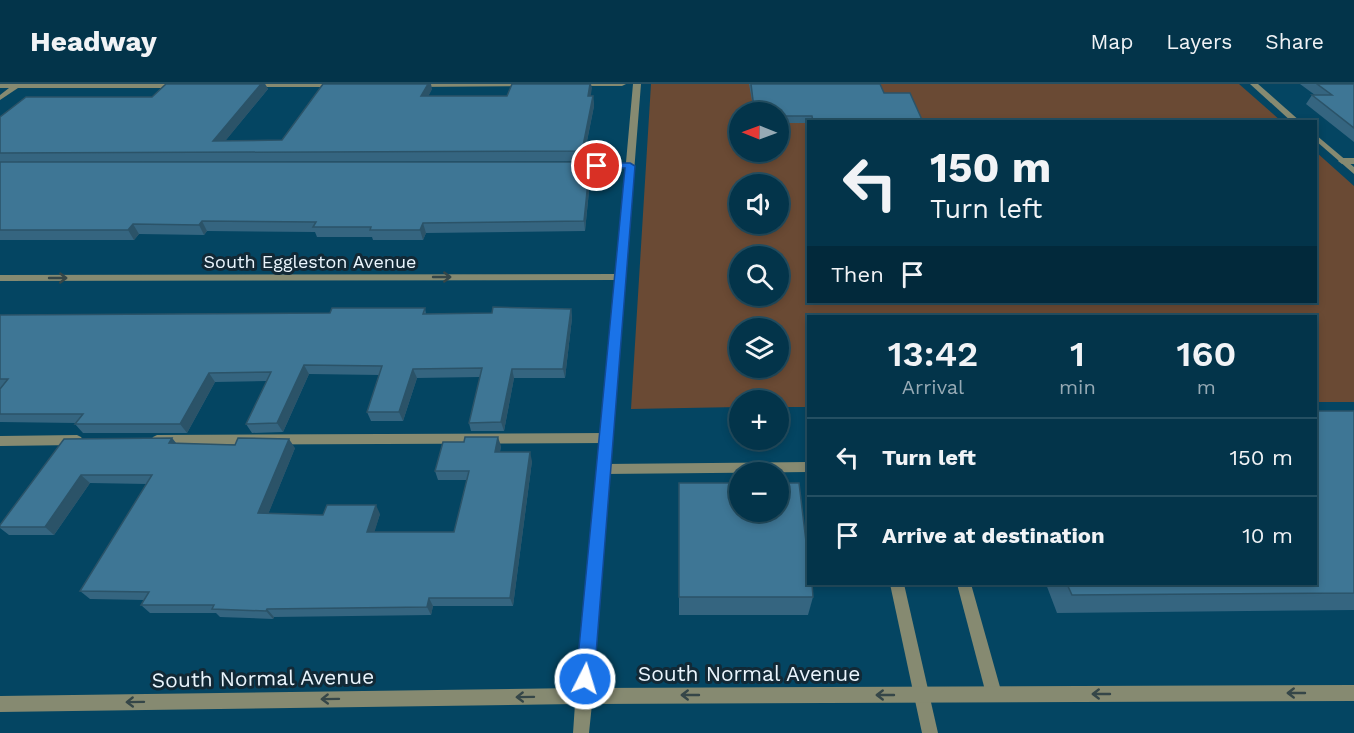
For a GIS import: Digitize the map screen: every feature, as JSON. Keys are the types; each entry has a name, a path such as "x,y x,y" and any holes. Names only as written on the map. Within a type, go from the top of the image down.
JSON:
{"street":[{"path":"407,85 537,84"},
{"path":"572,84 622,84"},
{"path":"581,733 637,84"},
{"path":"1254,84 1295,120"},
{"path":"0,98 18,85"},
{"path":"242,85 348,85"},
{"path":"0,86 183,86"},
{"path":"1317,138 1354,171"},
{"path":"1342,161 1354,161"},
{"path":"561,166 630,166"},
{"name":"South Eggleston Avenue","path":"0,278 621,277"},
{"path":"142,440 606,438"},
{"path":"0,441 95,440"},
{"path":"604,469 807,467"},
{"path":"897,585 930,733"},
{"path":"964,585 994,694"},
{"name":"South Normal Avenue","path":"0,704 584,696 1354,693"}],"shaded area":[{"path":"651,84 1239,84 1280,120 807,120 807,303 1317,303 1317,153 1354,186 1354,402 1317,402 1317,315 807,315 807,407 789,407 789,390 729,390 729,407 631,409"}],"building":[{"path":"166,84 261,84 213,141 282,140 323,84 428,84 421,96 507,96 512,84 590,84 588,96 593,96 582,151 0,153 0,117 26,97 152,97"},
{"path":"751,84 880,84 884,93 910,93 922,120 813,120 812,116 789,116 789,102 753,102"},
{"path":"1317,84 1354,84 1354,128 1312,95 1332,95"},
{"path":"0,162 590,162 584,221 423,223 420,230 313,227 316,222 202,221 199,225 133,224 128,230 0,230"},
{"path":"493,307 571,309 563,369 512,369 501,422 469,423 482,368 413,369 399,412 367,412 382,366 304,365 277,423 246,424 271,372 209,373 180,424 75,424 83,414 0,414 0,389 8,379 0,379 0,315 330,313 332,308 425,308 423,314 492,313"},
{"path":"1317,411 1354,411 1354,593 1072,595 1067,585 1317,585"},
{"path":"465,437 498,437 495,452 530,452 510,598 429,598 427,607 267,609 266,611 212,609 214,605 141,605 149,592 80,591 152,475 81,475 45,527 0,527 64,439 172,438 169,443 235,445 238,438 289,439 258,513 323,515 327,505 376,505 367,532 454,532 469,471 435,471 443,442 464,442"},
{"path":"679,483 729,483 729,522 789,522 789,483 799,483 807,550 807,585 812,585 813,597 679,597"}],"route":[{"path":"585,679 630,166 597,166"}]}
